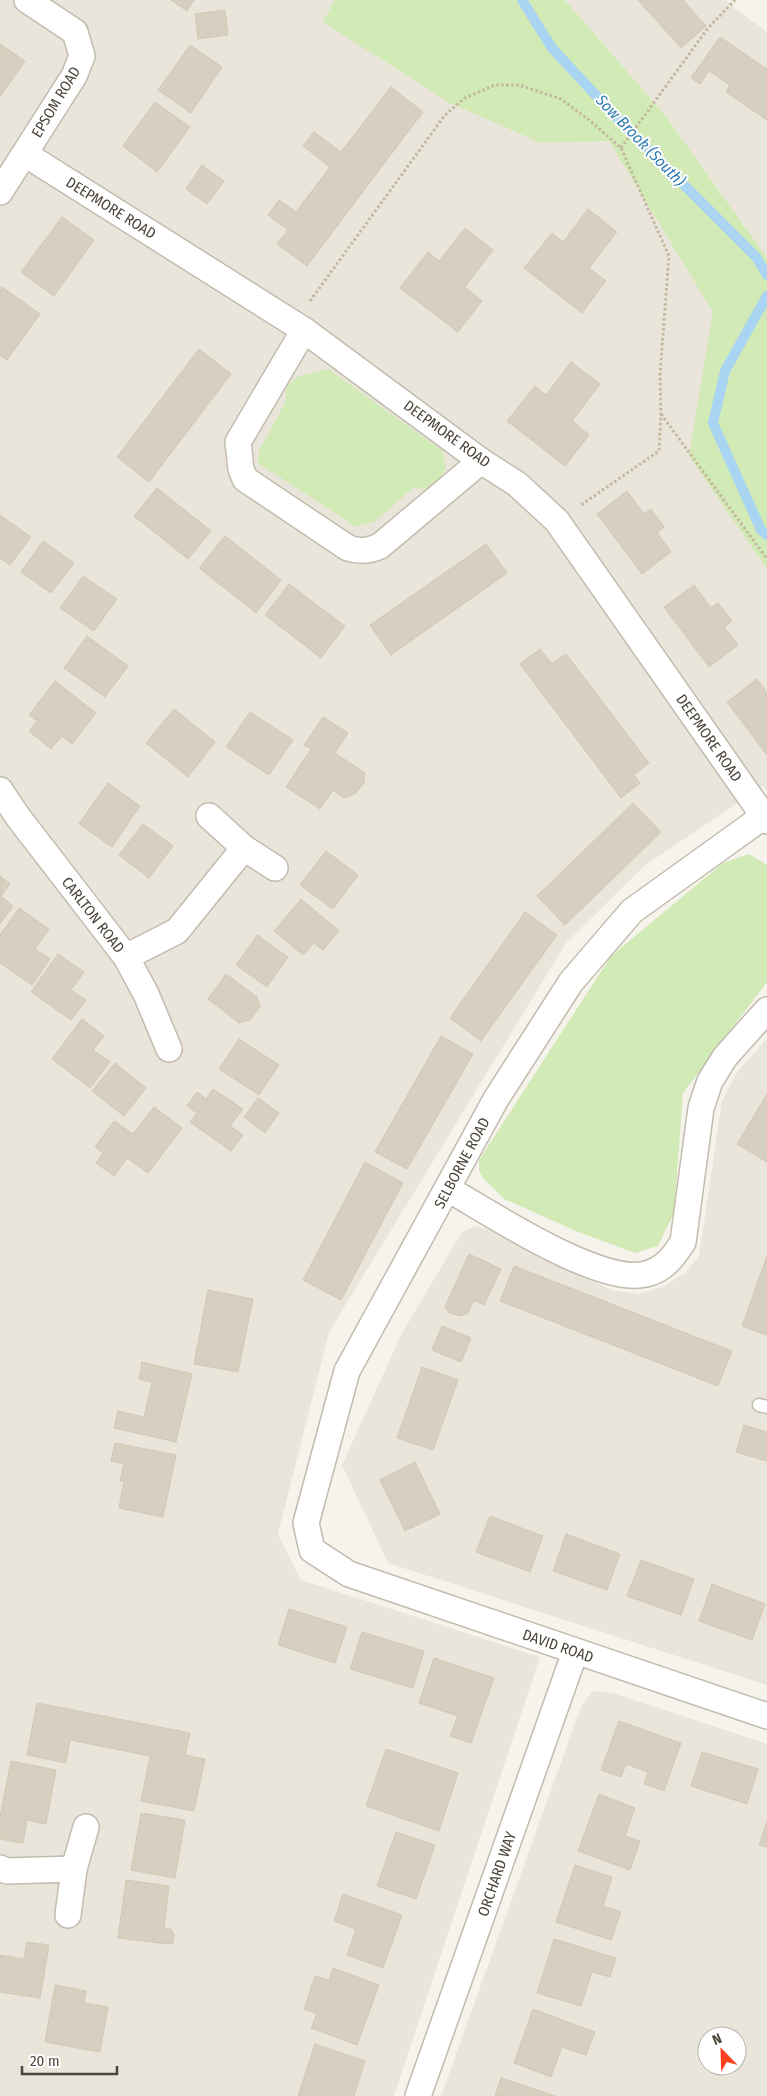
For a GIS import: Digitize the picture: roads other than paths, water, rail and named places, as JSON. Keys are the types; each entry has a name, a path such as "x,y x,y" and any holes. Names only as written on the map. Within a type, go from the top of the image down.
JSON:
{"street":[{"name":"EPSOM ROAD","path":"0,192 74,76 82,56 75,32 27,0"},
{"name":"DEEPMORE ROAD","path":"25,154 299,326 481,461 517,484 558,521 765,818"},
{"path":"299,326 238,442 241,469 245,479 348,548 364,551 380,546 481,461"},
{"name":"CARLTON ROAD","path":"0,790 18,817 126,957 146,994 169,1049"},
{"path":"209,816 244,848 274,868"},
{"name":"SELBORNE ROAD","path":"350,1574 312,1550 306,1523 347,1371 496,1099 577,975 632,911 765,818"},
{"path":"126,957 177,931 244,848"},
{"path":"448,1189 565,1256 625,1276 647,1274 664,1266 675,1255 683,1242 701,1108 710,1081 725,1057 767,1010"},
{"name":"DAVID ROAD","path":"350,1574 767,1716"},
{"name":"ORCHARD WAY","path":"418,2096 575,1652"},
{"path":"68,1915 74,1869 86,1827"},
{"path":"0,1868 7,1871 74,1869"}],"waterway":[{"name":"Sow Brook (South)","path":"522,0 552,48 617,118 756,257 767,275"},
{"name":"Sow Brook (South)","path":"767,296 725,371 713,423 761,530 767,535"}]}
